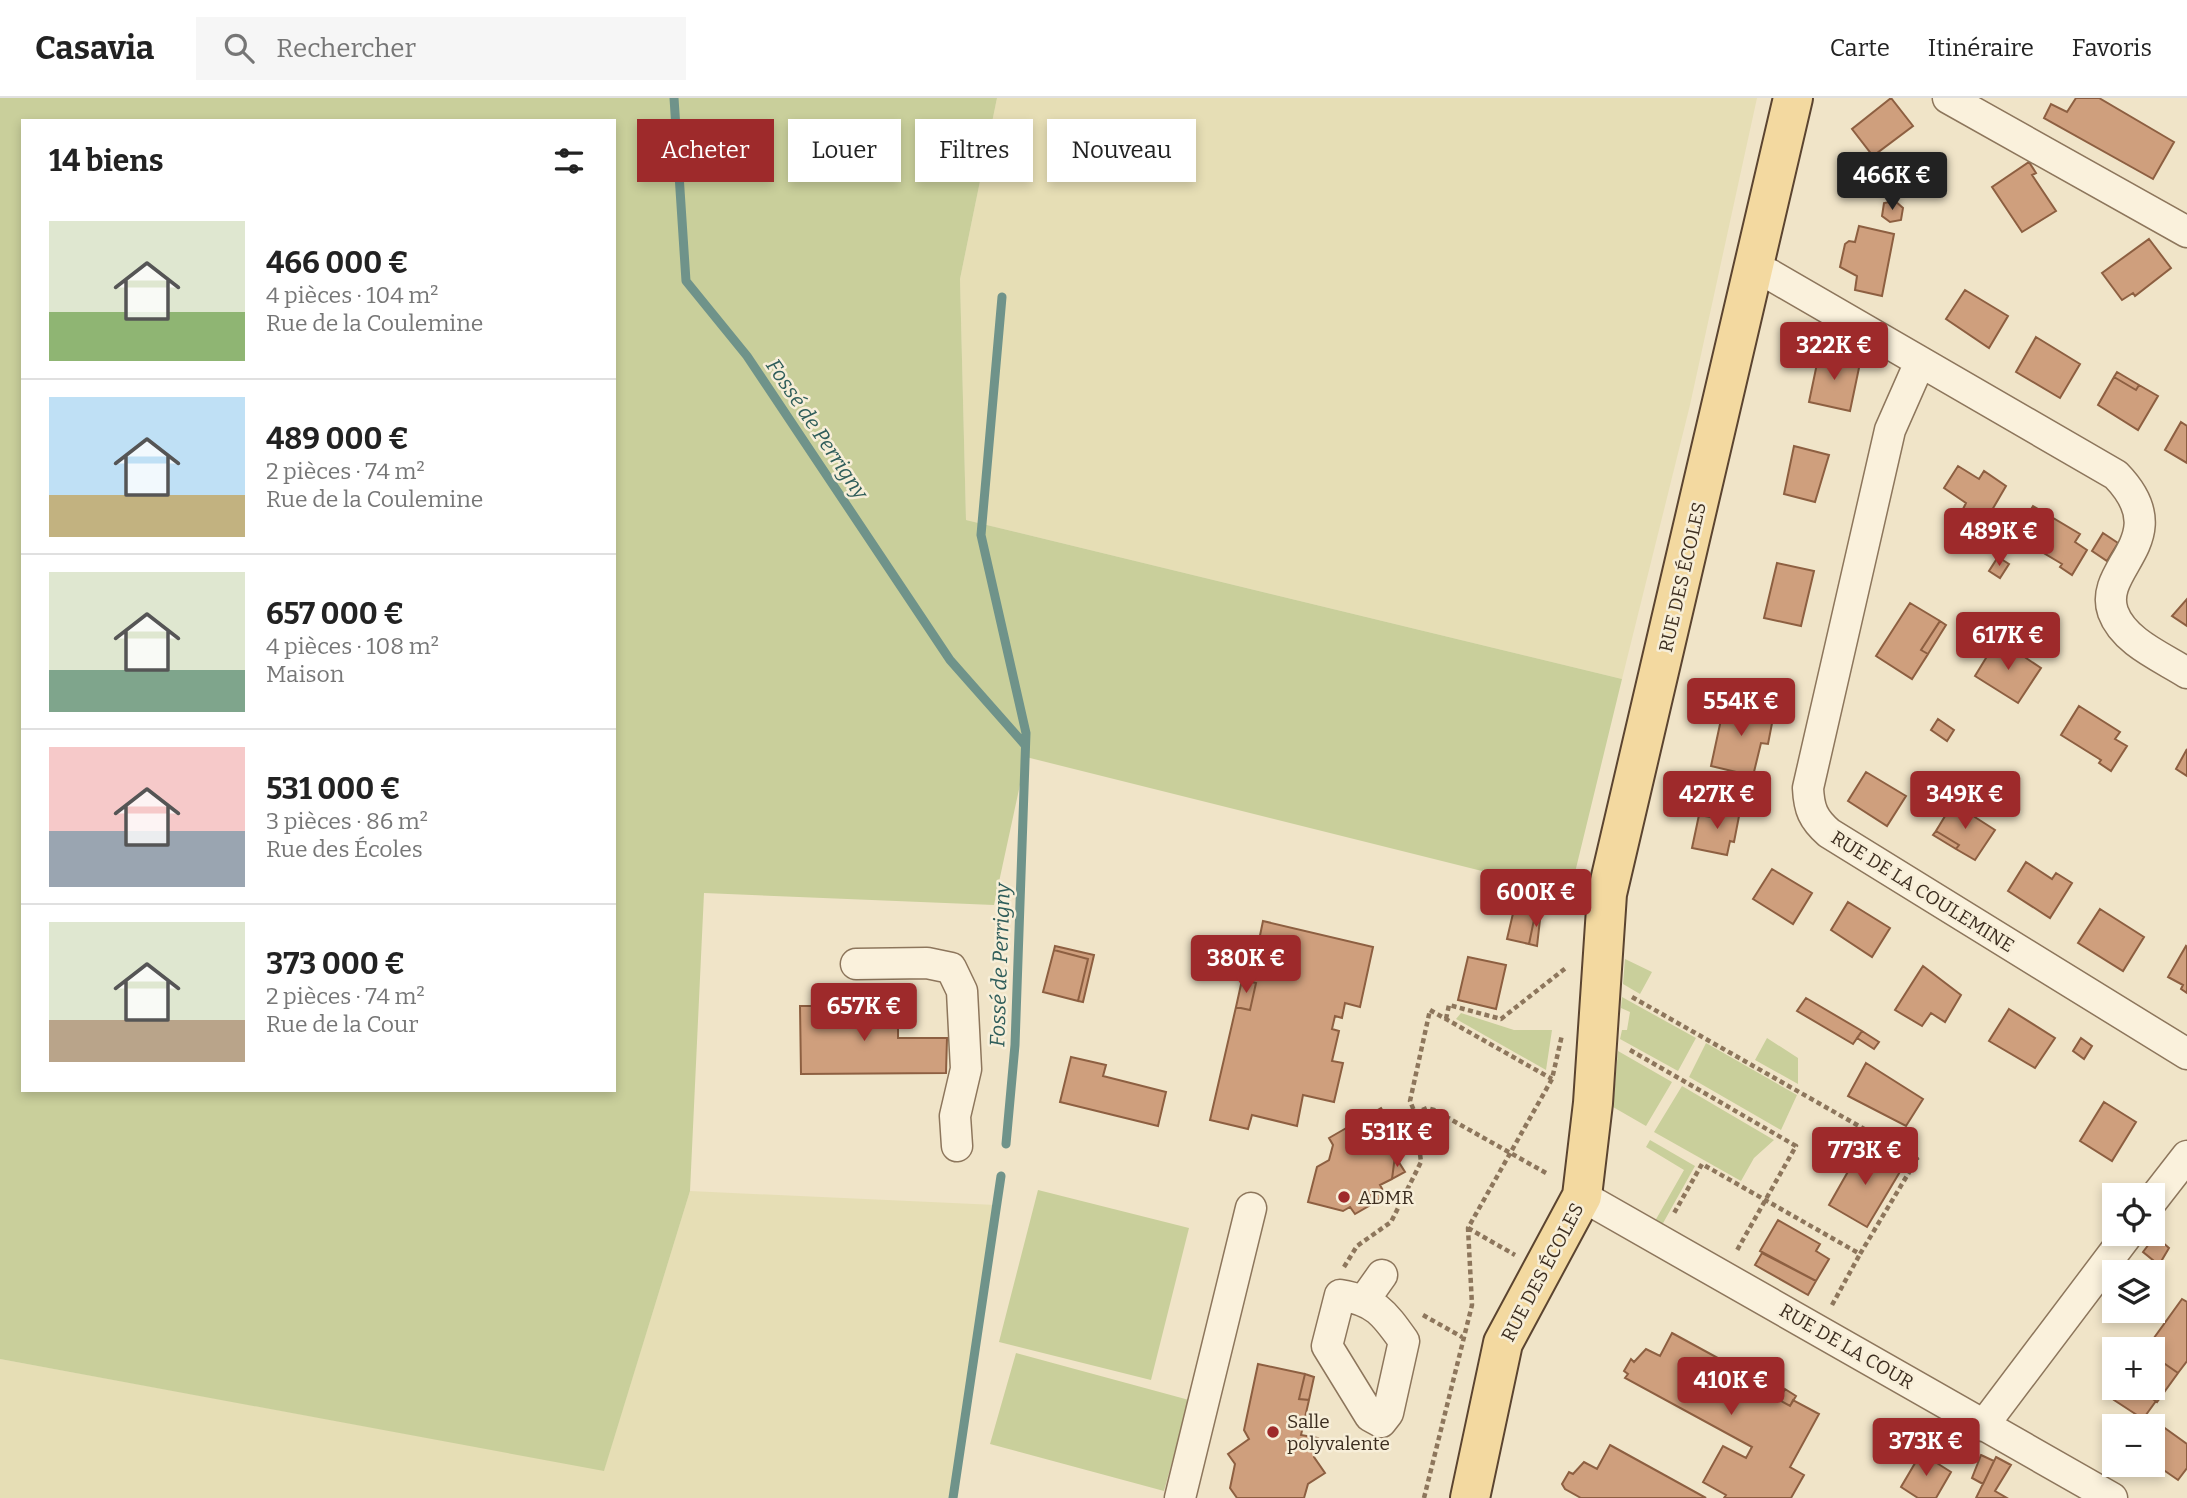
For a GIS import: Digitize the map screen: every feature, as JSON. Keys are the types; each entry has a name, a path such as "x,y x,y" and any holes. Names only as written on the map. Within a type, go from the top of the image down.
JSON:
{"main road":[{"name":"RUE DES ÉCOLES","path":"1470,1498 1503,1343 1582,1196 1593,1103 1607,894 1793,98"}],"street":[{"path":"1948,98 2187,232"},
{"path":"1753,270 1769,274 2116,475 2132,491 2141,520 2133,551 2114,587 2113,611 2134,640 2187,673"},
{"name":"RUE DE LA COULEMINE","path":"1920,362 1890,430 1808,788 1809,805 1814,820 1829,833 2187,1054"},
{"path":"856,964 927,963 951,968 962,991 966,1069 955,1116 957,1146"},
{"path":"2165,1184 2187,1156"},
{"name":"RUE DE LA COUR","path":"1582,1196 2112,1498"},
{"path":"1181,1498 1251,1208"},
{"path":"1983,1426 2119,1246"}],"path":[{"path":"1446,1019 1449,1005 1501,1019 1567,967"},
{"path":"1630,996 1917,1159 1830,1308"},
{"path":"1373,1287 1342,1270 1357,1246 1391,1222 1422,1162 1415,1113 1410,1101 1430,1010 1552,1079 1468,1228 1472,1305 1424,1498"},
{"path":"1626,1047 1796,1146 1731,1262"},
{"path":"1415,1113 1427,1108 1434,1110 1546,1173"},
{"path":"1668,1225 1702,1164 1860,1254"},
{"path":"1418,1312 1462,1337"}],"shaded area":[{"path":"997,98 1757,98 1690,405 1622,679 966,520 960,279 980,182 1033,182 1033,119 993,119"},
{"path":"690,1191 996,1205 957,1498 0,1498 0,1359 604,1470"}],"green space":[{"path":"0,98 997,98 993,119 915,119 915,182 980,182 960,279 966,520 1622,679 1570,893 1026,757 994,905 704,893 690,1191 604,1471 0,1359"},
{"path":"1625,959 1652,972 1640,994 1623,984"},
{"path":"1622,997 1696,1038 1678,1071 1620,1039 1622,1030 1627,1030 1630,1012 1621,1008"},
{"path":"1461,1013 1514,1030 1552,1030 1546,1070 1456,1019"},
{"path":"1767,1038 1798,1058 1798,1084 1755,1060"},
{"path":"1706,1043 1797,1095 1781,1130 1689,1077"},
{"path":"1618,1051 1672,1082 1646,1126 1613,1107"},
{"path":"1682,1086 1774,1140 1754,1158 1741,1181 1654,1132"},
{"path":"1650,1140 1695,1166 1662,1225 1655,1221 1684,1170 1646,1147"},
{"path":"1038,1190 1189,1228 1151,1380 999,1342"},
{"path":"1016,1353 1189,1400 1164,1491 990,1444"}],"building":[{"path":"1891,98 1913,126 1873,156 1852,129"},
{"path":"2076,98 2099,98 2174,142 2153,179 2044,118 2051,104 2067,112"},
{"path":"2029,162 2036,173 2032,175 2056,211 2022,232 1992,187"},
{"path":"1895,201 1903,208 1901,220 1890,222 1882,216 1884,203"},
{"path":"1859,226 1894,234 1882,296 1855,290 1857,276 1840,267 1845,244 1849,241 1855,242"},
{"path":"2149,239 2171,268 2135,296 2133,293 2122,300 2102,273"},
{"path":"1965,290 2008,316 1989,348 1946,319"},
{"path":"2036,337 2080,364 2060,398 2016,372"},
{"path":"1819,354 1860,363 1850,411 1809,402"},
{"path":"2117,372 2139,385 2136,390 2114,377"},
{"path":"2114,377 2136,390 2139,385 2158,396 2138,430 2098,405"},
{"path":"2181,422 2187,426 2187,463 2165,450"},
{"path":"1794,446 1829,455 1815,502 1784,494"},
{"path":"1958,466 1979,479 1984,471 2006,486 1981,529 1960,515 1966,503 1944,488"},
{"path":"2033,506 2080,534 2075,542 2087,550 2072,575 2060,567 2062,564 2015,536"},
{"path":"2103,533 2118,543 2107,561 2092,551"},
{"path":"1998,557 2009,564 2000,578 1989,571"},
{"path":"1777,563 1814,571 1801,626 1764,618"},
{"path":"2187,599 2187,626 2172,616"},
{"path":"1910,603 1940,621 1921,650 1928,654 1912,679 1876,656"},
{"path":"1940,621 1946,625 1928,654 1921,650"},
{"path":"1997,640 2012,649 2007,657 2012,660 2017,652 2041,668 2018,703 1975,676"},
{"path":"1725,701 1774,713 1768,744 1761,743 1753,776 1711,766"},
{"path":"2079,706 2120,732 2115,739 2127,746 2111,771 2099,763 2101,760 2061,735"},
{"path":"1938,719 1954,730 1947,741 1931,730"},
{"path":"2187,749 2187,776 2176,769"},
{"path":"1866,772 1906,796 1887,826 1848,801"},
{"path":"1953,803 1995,830 1975,860 1956,849 1959,845 1936,831"},
{"path":"1714,805 1740,811 1734,842 1730,841 1727,855 1692,848 1699,815 1711,817"},
{"path":"1936,831 1959,845 1956,849 1933,835"},
{"path":"2026,862 2052,879 2056,873 2072,883 2050,918 2008,891"},
{"path":"1772,869 1812,893 1793,924 1753,899"},
{"path":"1848,902 1890,928 1872,957 1831,930"},
{"path":"1515,905 1536,910 1529,944 1507,939"},
{"path":"2100,909 2144,937 2123,971 2078,943"},
{"path":"1536,910 1541,911 1537,946 1529,944"},
{"path":"1263,921 1373,947 1360,1007 1345,1003 1342,1018 1335,1016 1332,1029 1339,1031 1332,1061 1343,1063 1334,1102 1303,1095 1297,1126 1252,1115 1248,1129 1210,1120 1236,1007 1250,1010 1256,983 1242,980 1249,948 1257,950"},
{"path":"1055,946 1094,955 1083,1002 1078,1001 1088,959 1054,950"},
{"path":"2186,946 2187,993 2181,989 2183,985 2168,977"},
{"path":"1054,950 1088,959 1078,1001 1043,992"},
{"path":"1468,957 1506,965 1496,1009 1458,1000"},
{"path":"1923,966 1961,995 1945,1022 1931,1013 1922,1026 1895,1010"},
{"path":"1242,980 1256,983 1250,1010 1236,1007"},
{"path":"1806,998 1862,1031 1853,1044 1797,1011"},
{"path":"800,1006 898,1006 898,1038 947,1038 946,1073 801,1074"},
{"path":"2009,1009 2055,1038 2035,1068 1989,1041"},
{"path":"1862,1031 1879,1042 1874,1049 1857,1038"},
{"path":"2081,1038 2092,1046 2084,1059 2073,1051"},
{"path":"1071,1057 1106,1065 1103,1076 1166,1092 1158,1126 1060,1102"},
{"path":"1866,1063 1923,1099 1906,1126 1848,1096"},
{"path":"2104,1102 2136,1122 2112,1161 2080,1141"},
{"path":"1381,1108 1399,1140 1390,1146 1395,1156 1392,1179 1380,1185 1386,1196 1355,1214 1350,1207 1343,1211 1308,1202 1317,1167 1329,1160 1333,1145 1329,1138"},
{"path":"1862,1147 1901,1170 1867,1227 1829,1205"},
{"path":"1395,1156 1405,1172 1392,1179"},
{"path":"1778,1220 1820,1244 1816,1251 1829,1259 1816,1281 1760,1251"},
{"path":"2165,1245 2169,1248 2162,1260 2153,1260 2143,1252 2148,1246"},
{"path":"1762,1253 1816,1281 1808,1295 1755,1265"},
{"path":"2182,1299 2187,1302 2187,1361 2178,1373 2165,1364 2165,1337 2155,1337"},
{"path":"1672,1333 1782,1393 1779,1400 1790,1406 1793,1400 1819,1414 1790,1467 1804,1475 1791,1498 1724,1498 1726,1495 1703,1482 1723,1446 1746,1458 1752,1447 1625,1378 1628,1374 1624,1371 1631,1359 1634,1362 1646,1349 1660,1356"},
{"name":"Salle polyvalente","path":"1258,1364 1305,1374 1299,1399 1309,1400 1301,1435 1318,1438 1314,1457 1325,1473 1308,1484 1304,1498 1237,1498 1230,1488 1235,1464 1228,1454 1249,1439 1244,1430"},
{"path":"2165,1364 2178,1373 2165,1391"},
{"path":"1305,1374 1314,1377 1309,1400 1299,1399"},
{"path":"1785,1389 1796,1396 1790,1406 1779,1400"},
{"path":"2114,1400 2156,1401 2147,1414 2135,1414"},
{"path":"2165,1428 2187,1444 2187,1468 2178,1480 2165,1471"},
{"path":"1610,1445 1706,1498 1581,1498 1565,1489 1562,1484 1569,1472 1573,1474 1584,1462 1597,1469"},
{"path":"1921,1453 1951,1472 1936,1498 1918,1498 1901,1487"},
{"path":"1981,1455 1994,1461 1983,1484 1972,1478"},
{"path":"1996,1457 2011,1465 1995,1491 2007,1498 1976,1498"}],"waterway":[{"name":"Fossé de Perrigny","path":"674,98 686,281 747,356 950,660 1025,745"},
{"name":"Fossé de Perrigny","path":"1002,297 981,535 1026,733 1015,1045 1006,1144"},
{"name":"Fossé de Perrigny","path":"953,1498 1001,1176"}],"place":[{"name":"ADMR","path":"1344,1197"},
{"name":"Salle polyvalente","path":"1273,1432"}]}
